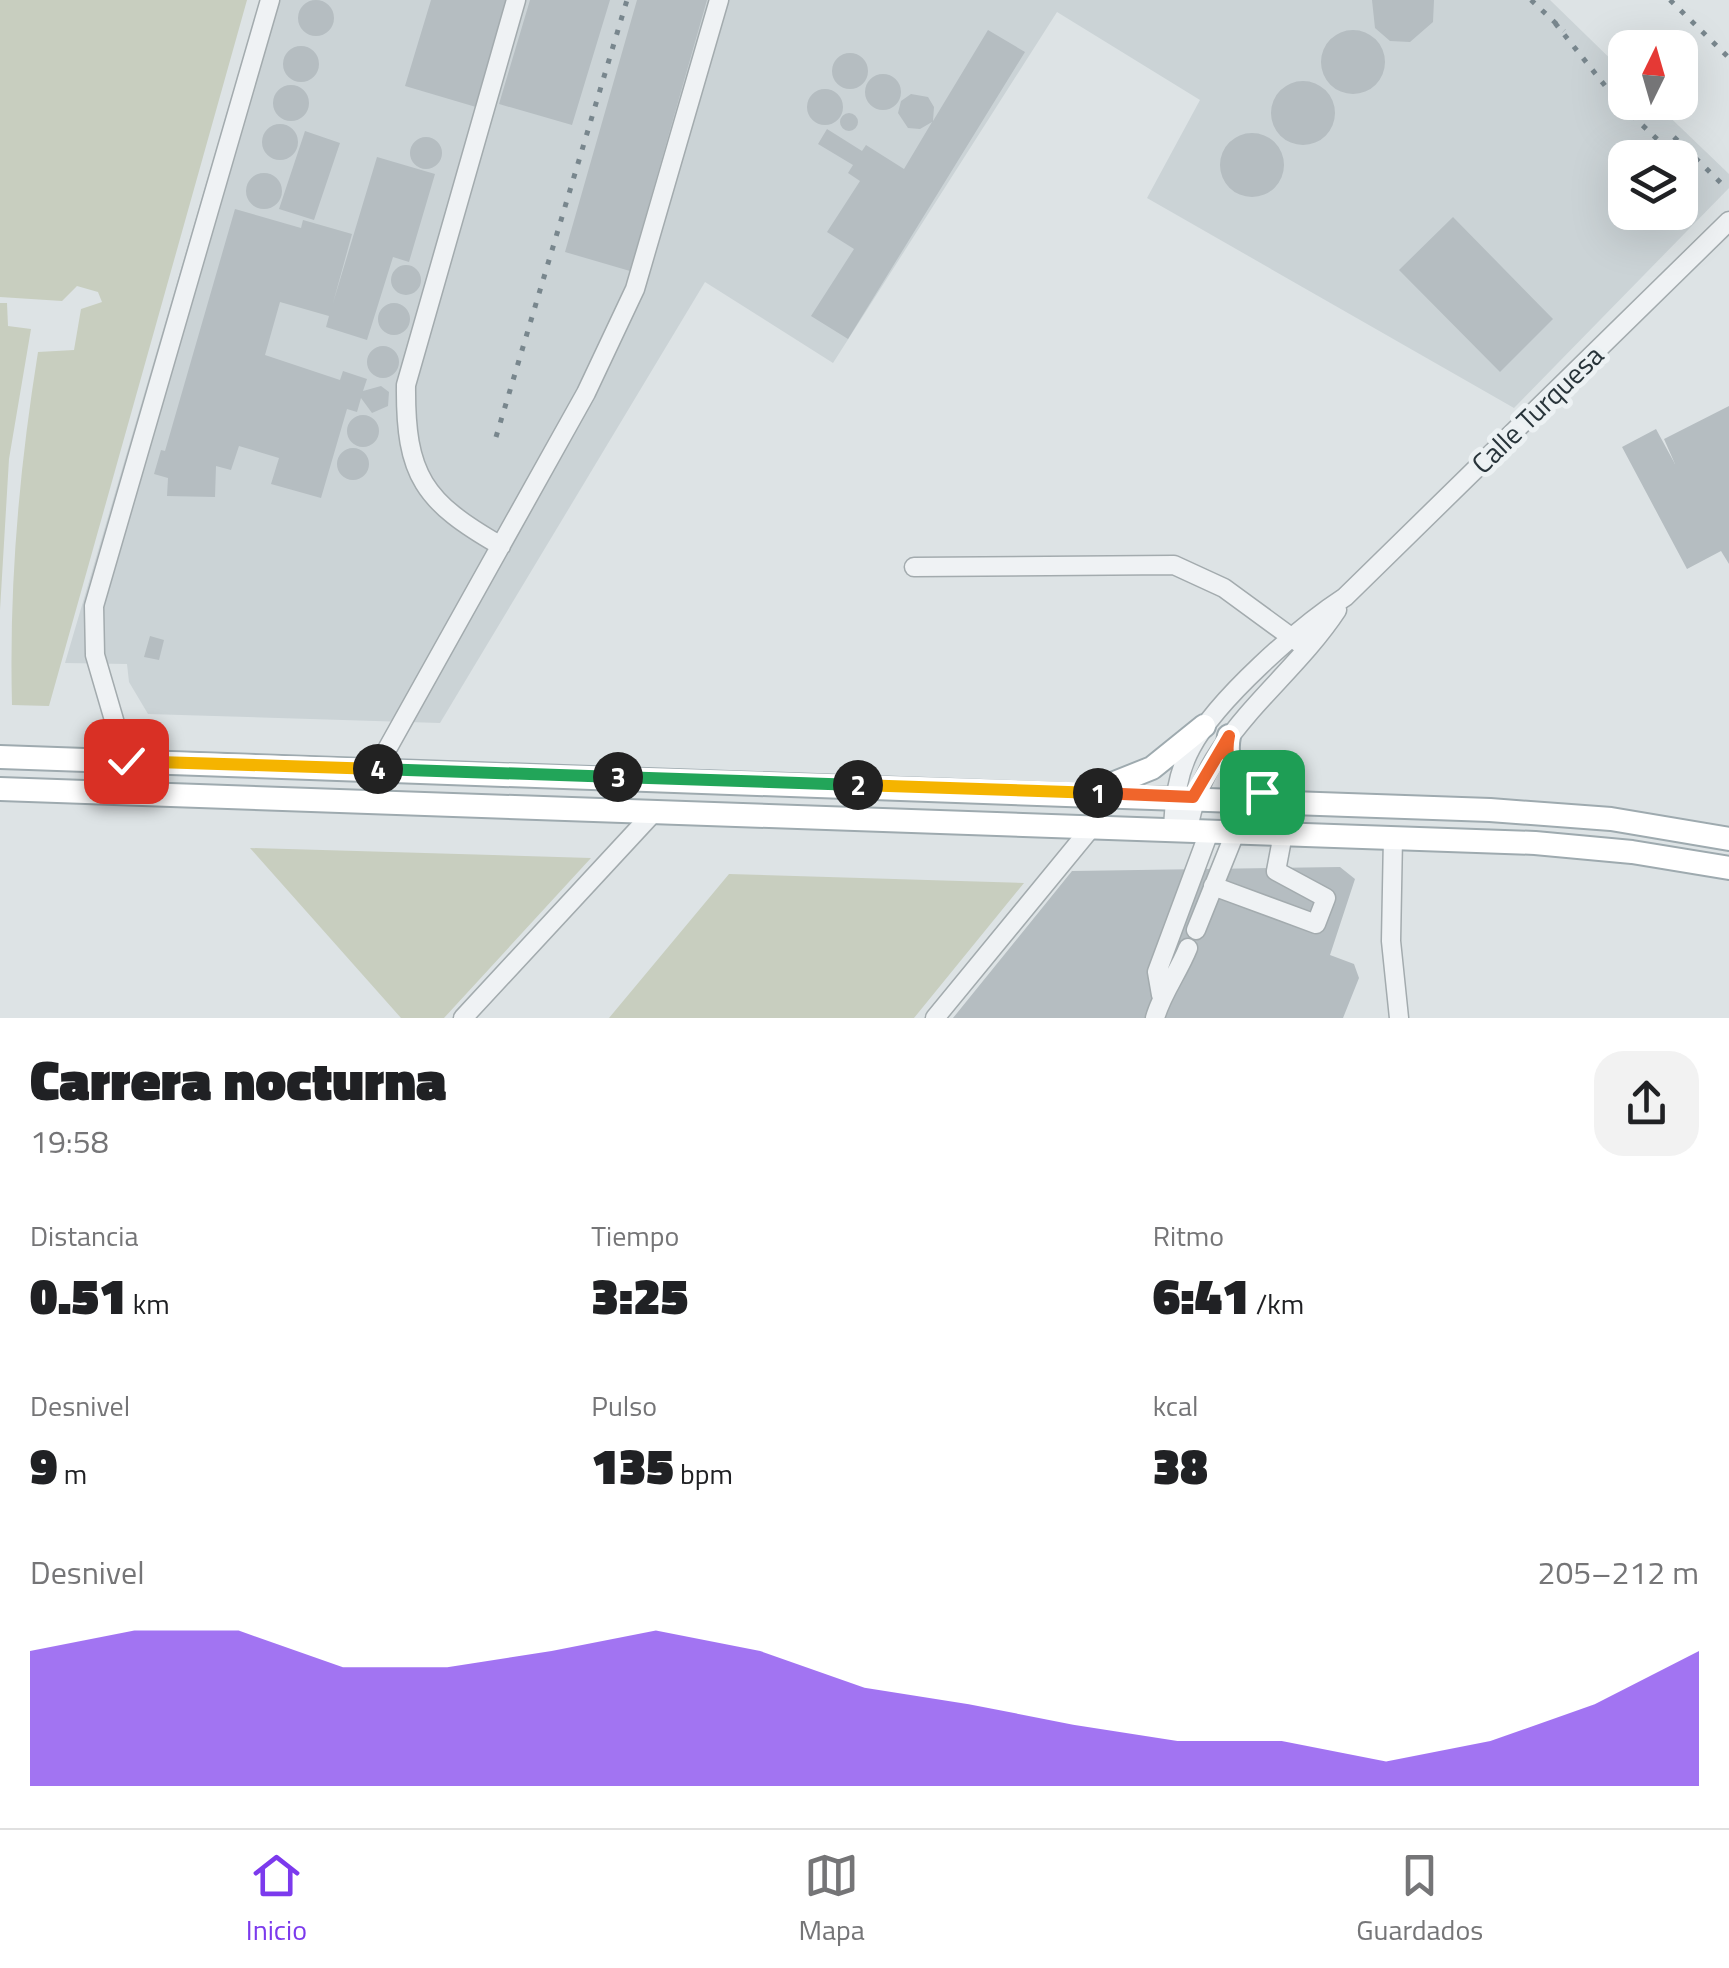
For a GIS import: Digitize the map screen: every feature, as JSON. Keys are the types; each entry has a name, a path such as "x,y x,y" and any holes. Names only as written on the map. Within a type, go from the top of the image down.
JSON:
{"main road":[{"path":"1089,792 1152,768 1204,726"},
{"path":"1229,736 1228,762 1247,786 1302,802"},
{"path":"0,757 1184,796 1562,814 1729,839"},
{"path":"0,789 1393,837 1596,848 1729,868"}],"street":[{"path":"126,761 95,655 94,606 270,0"},
{"path":"501,546 455,520 426,488 414,465 408,436 406,385 516,0"},
{"path":"376,769 586,394 635,289 719,0"},
{"name":"Calle Turquesa","path":"1162,995 1157,972 1190,831 1184,796 1190,748 1204,726 1299,643 1729,221"},
{"path":"914,567 1174,566 1224,588 1299,643"},
{"name":"Calle Turquesa","path":"1184,796 1299,643"},
{"path":"463,1018 654,812"},
{"path":"935,1018 1090,828"},
{"path":"1196,930 1235,833"},
{"path":"1214,886 1316,924 1326,898 1276,871 1283,834"},
{"path":"1393,837 1391,941 1400,1018"},
{"path":"1155,1018 1162,995 1188,948"}],"shaded area":[{"path":"260,0 1550,0 1608,56 1608,120 1673,120 1694,140 1608,140 1608,230 1688,230 1514,408 1147,198 1200,100 1057,12 833,363 705,282 440,723 148,714 129,682 127,664 65,663"},
{"path":"1698,144 1729,174 1729,188 1698,220"}],"green space":[{"path":"0,0 247,0 49,706 12,705 14,572 26,440 38,352 74,350 81,309 102,302 98,292 77,286 62,301 0,297"},
{"path":"0,303 7,303 8,326 31,329 9,459 0,610"},
{"path":"250,848 591,858 444,1018 401,1018"},
{"path":"729,874 1024,883 914,1018 609,1018"}],"building":[{"path":"316,0 329,5 334,18 329,31 316,36 303,31 298,18 303,5"},
{"path":"431,0 507,0 476,107 405,86"},
{"path":"530,0 610,0 572,125 499,104"},
{"path":"637,0 707,0 630,271 565,252"},
{"path":"1372,0 1434,0 1433,22 1410,42 1390,41 1375,28"},
{"path":"988,30 1025,52 848,339 811,316 854,249 827,232 860,181 848,173 853,165 818,144 827,129 862,151 866,145 904,169 932,122 920,129 908,128 898,113 901,101 911,94 928,97 934,107 933,121"},
{"path":"1353,30 1376,39 1385,62 1376,85 1353,94 1330,85 1321,62 1330,39"},
{"path":"301,46 314,51 319,64 314,77 301,82 288,77 283,64 288,51"},
{"path":"850,53 863,58 868,71 863,84 850,89 837,84 832,71 837,58"},
{"path":"883,74 896,79 901,92 896,105 883,110 870,105 865,92 870,79"},
{"path":"1303,81 1326,90 1335,113 1326,136 1303,145 1280,136 1271,113 1280,90"},
{"path":"291,85 304,90 309,103 304,116 291,121 278,116 273,103 278,90"},
{"path":"825,89 838,94 843,107 838,120 825,125 812,120 807,107 812,94"},
{"path":"849,113 858,122 849,131 840,122"},
{"path":"280,124 293,129 298,142 293,155 280,160 267,155 262,142 267,129"},
{"path":"305,131 340,143 314,220 279,209"},
{"path":"1252,133 1275,142 1284,165 1275,188 1252,197 1229,188 1220,165 1229,142"},
{"path":"426,137 437,142 442,153 437,164 426,169 415,164 410,153 415,142"},
{"path":"377,157 435,174 409,262 393,257 367,340 326,327 329,316 280,302 265,355 340,380 343,371 367,379 363,391 381,386 389,392 388,406 372,413 361,398 357,412 347,409 321,498 271,484 279,458 239,446 231,470 216,466 215,497 167,496 168,478 154,474 161,450 165,451 235,209 301,228 303,220 352,234 333,303"},
{"path":"264,173 277,178 282,191 277,204 264,209 251,204 246,191 251,178"},
{"path":"1453,217 1553,319 1500,372 1399,270"},
{"path":"406,265 417,269 421,280 417,291 406,295 395,291 391,280 395,269"},
{"path":"394,303 405,308 410,319 405,330 394,335 383,330 378,319 383,308"},
{"path":"383,346 394,351 399,362 394,373 383,378 372,373 367,362 372,351"},
{"path":"1729,406 1729,564 1721,551 1687,569 1622,447 1656,429 1675,464 1664,439"},
{"path":"363,415 374,420 379,431 374,442 363,447 352,442 347,431 352,420"},
{"path":"353,448 364,453 369,464 364,475 353,480 342,475 337,464 342,453"},
{"path":"150,636 164,640 159,660 144,657"},
{"path":"1340,867 1355,879 1330,955 1354,964 1359,978 1343,1018 953,1018 1072,871"}],"railway":[{"path":"496,437 627,0"},
{"path":"1531,0 1564,31"},
{"path":"1670,0 1729,58"},
{"path":"1555,23 1618,102 1658,140"},
{"path":"1674,137 1721,183"}],"route":[{"path":"126,761 1193,797 1229,736 1228,762 1236,776 1262,792"}]}
